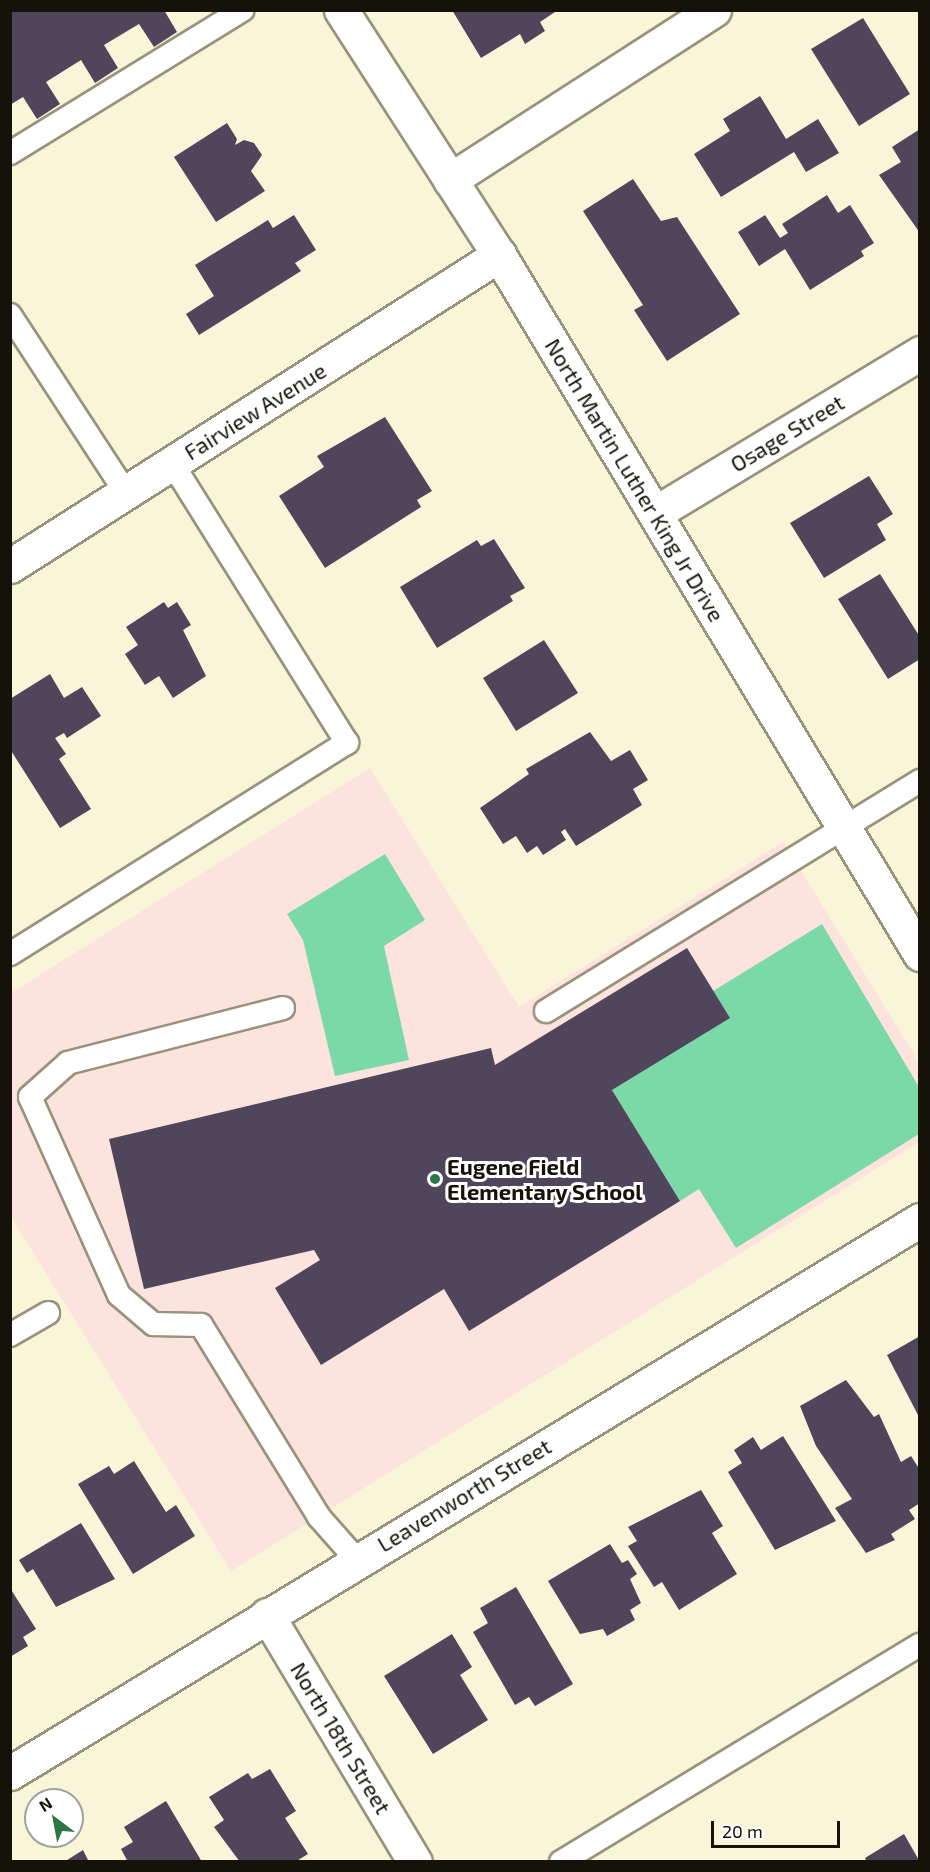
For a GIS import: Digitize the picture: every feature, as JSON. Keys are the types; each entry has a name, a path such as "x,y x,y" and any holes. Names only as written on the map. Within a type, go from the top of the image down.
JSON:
{"street":[{"name":"North Martin Luther King Jr Drive","path":"341,10 499,255 920,954"},
{"path":"450,180 714,10"},
{"name":"Fairview Avenue","path":"10,566 499,255"},
{"name":"Osage Street","path":"655,513 920,353"},
{"name":"Leavenworth Street","path":"10,1773 357,1560 920,1220"},
{"name":"North 18th Street","path":"267,1615 415,1862"}],"lane":[{"path":"10,153 242,10"},
{"path":"10,315 126,493"},
{"path":"10,954 347,743 172,463"},
{"path":"546,1011 920,781"},
{"path":"283,1008 68,1063 30,1096 119,1295 153,1324 201,1325 319,1517 357,1560"},
{"path":"10,1335 48,1313"},
{"path":"561,1862 920,1646"}],"shaded area":[{"name":"Eugene Field Elementary School","path":"370,768 519,1007 783,842 919,1062 919,1142 231,1571 11,1217 11,993"}],"green space":[{"path":"385,854 425,920 384,946 409,1060 335,1076 303,940 287,914"},
{"path":"822,924 919,1087 919,1134 736,1248 699,1189 680,1201 612,1090 729,1017 713,991"}],"building":[{"path":"10,10 164,10 177,32 154,47 139,24 104,45 118,68 95,83 81,60 46,82 60,104 37,119 23,97 10,105"},
{"path":"452,10 558,10 540,22 545,31 525,44 520,34 481,58"},
{"path":"863,18 910,94 859,126 811,49"},
{"path":"760,96 786,139 818,119 839,153 806,172 794,152 721,197 694,154 730,131 723,119"},
{"path":"227,123 237,139 235,145 244,140 254,143 262,155 251,171 265,191 216,222 174,157"},
{"path":"920,129 920,233 879,175 901,162 892,147"},
{"path":"633,179 661,221 677,217 740,314 667,361 634,310 643,305 583,211"},
{"path":"827,195 838,213 850,205 874,243 861,251 864,256 810,290 785,249 759,266 738,232 765,215 780,238 788,233 782,224"},
{"path":"294,215 316,250 295,263 301,271 199,335 186,314 214,296 195,265 268,220 273,228"},
{"path":"385,417 432,491 417,500 421,507 325,568 279,496 324,467 317,456"},
{"path":"869,476 893,514 877,524 886,540 824,578 790,523"},
{"path":"494,539 525,588 510,596 513,601 437,648 400,587 477,540 481,546"},
{"path":"880,574 920,637 920,659 888,679 838,599"},
{"path":"164,602 168,608 177,602 191,625 183,630 206,676 173,698 159,676 145,685 125,654 138,645 126,627"},
{"path":"544,640 578,693 516,731 483,678"},
{"path":"50,674 64,698 82,687 101,716 67,738 64,733 55,738 66,754 59,759 91,809 60,828 10,749 10,699"},
{"path":"590,732 611,761 630,750 648,780 633,789 642,805 576,846 565,829 561,832 566,840 543,855 537,846 527,853 516,836 503,844 480,808 529,774 526,769"},
{"path":"687,948 730,1018 612,1090 680,1201 469,1331 444,1289 321,1365 275,1288 320,1260 314,1250 144,1289 109,1139 491,1048 495,1065"},
{"path":"920,1336 920,1419 887,1355"},
{"path":"846,1380 874,1417 879,1414 901,1462 911,1456 920,1470 920,1503 909,1510 915,1519 891,1534 895,1540 866,1553 835,1508 852,1499 816,1446 800,1406"},
{"path":"783,1436 836,1521 775,1550 728,1472 742,1463 734,1450 753,1437 761,1450"},
{"path":"134,1461 166,1512 176,1505 195,1536 133,1574 78,1484 109,1466 114,1474"},
{"path":"701,1490 723,1526 712,1533 737,1574 679,1610 662,1582 654,1587 628,1546 637,1541 628,1527"},
{"path":"81,1523 115,1579 56,1607 33,1569 27,1573 19,1560"},
{"path":"610,1544 622,1563 628,1560 637,1574 630,1579 641,1603 630,1610 635,1620 607,1636 603,1629 580,1634 548,1581"},
{"path":"516,1587 573,1684 535,1706 529,1697 515,1705 473,1632 488,1623 480,1608"},
{"path":"10,1588 36,1629 23,1637 28,1646 10,1657"},
{"path":"452,1634 472,1667 460,1675 488,1720 433,1754 384,1676"},
{"path":"270,1769 296,1811 285,1818 308,1854 295,1862 240,1862 214,1827 224,1820 209,1797 248,1773 252,1779"},
{"path":"166,1801 202,1862 128,1862 121,1849 133,1842 124,1827"},
{"path":"904,1834 920,1862 867,1862 865,1858"},
{"path":"83,1850 89,1862 64,1862"}],"place":[{"name":"Eugene Field Elementary School","path":"435,1179"}]}
